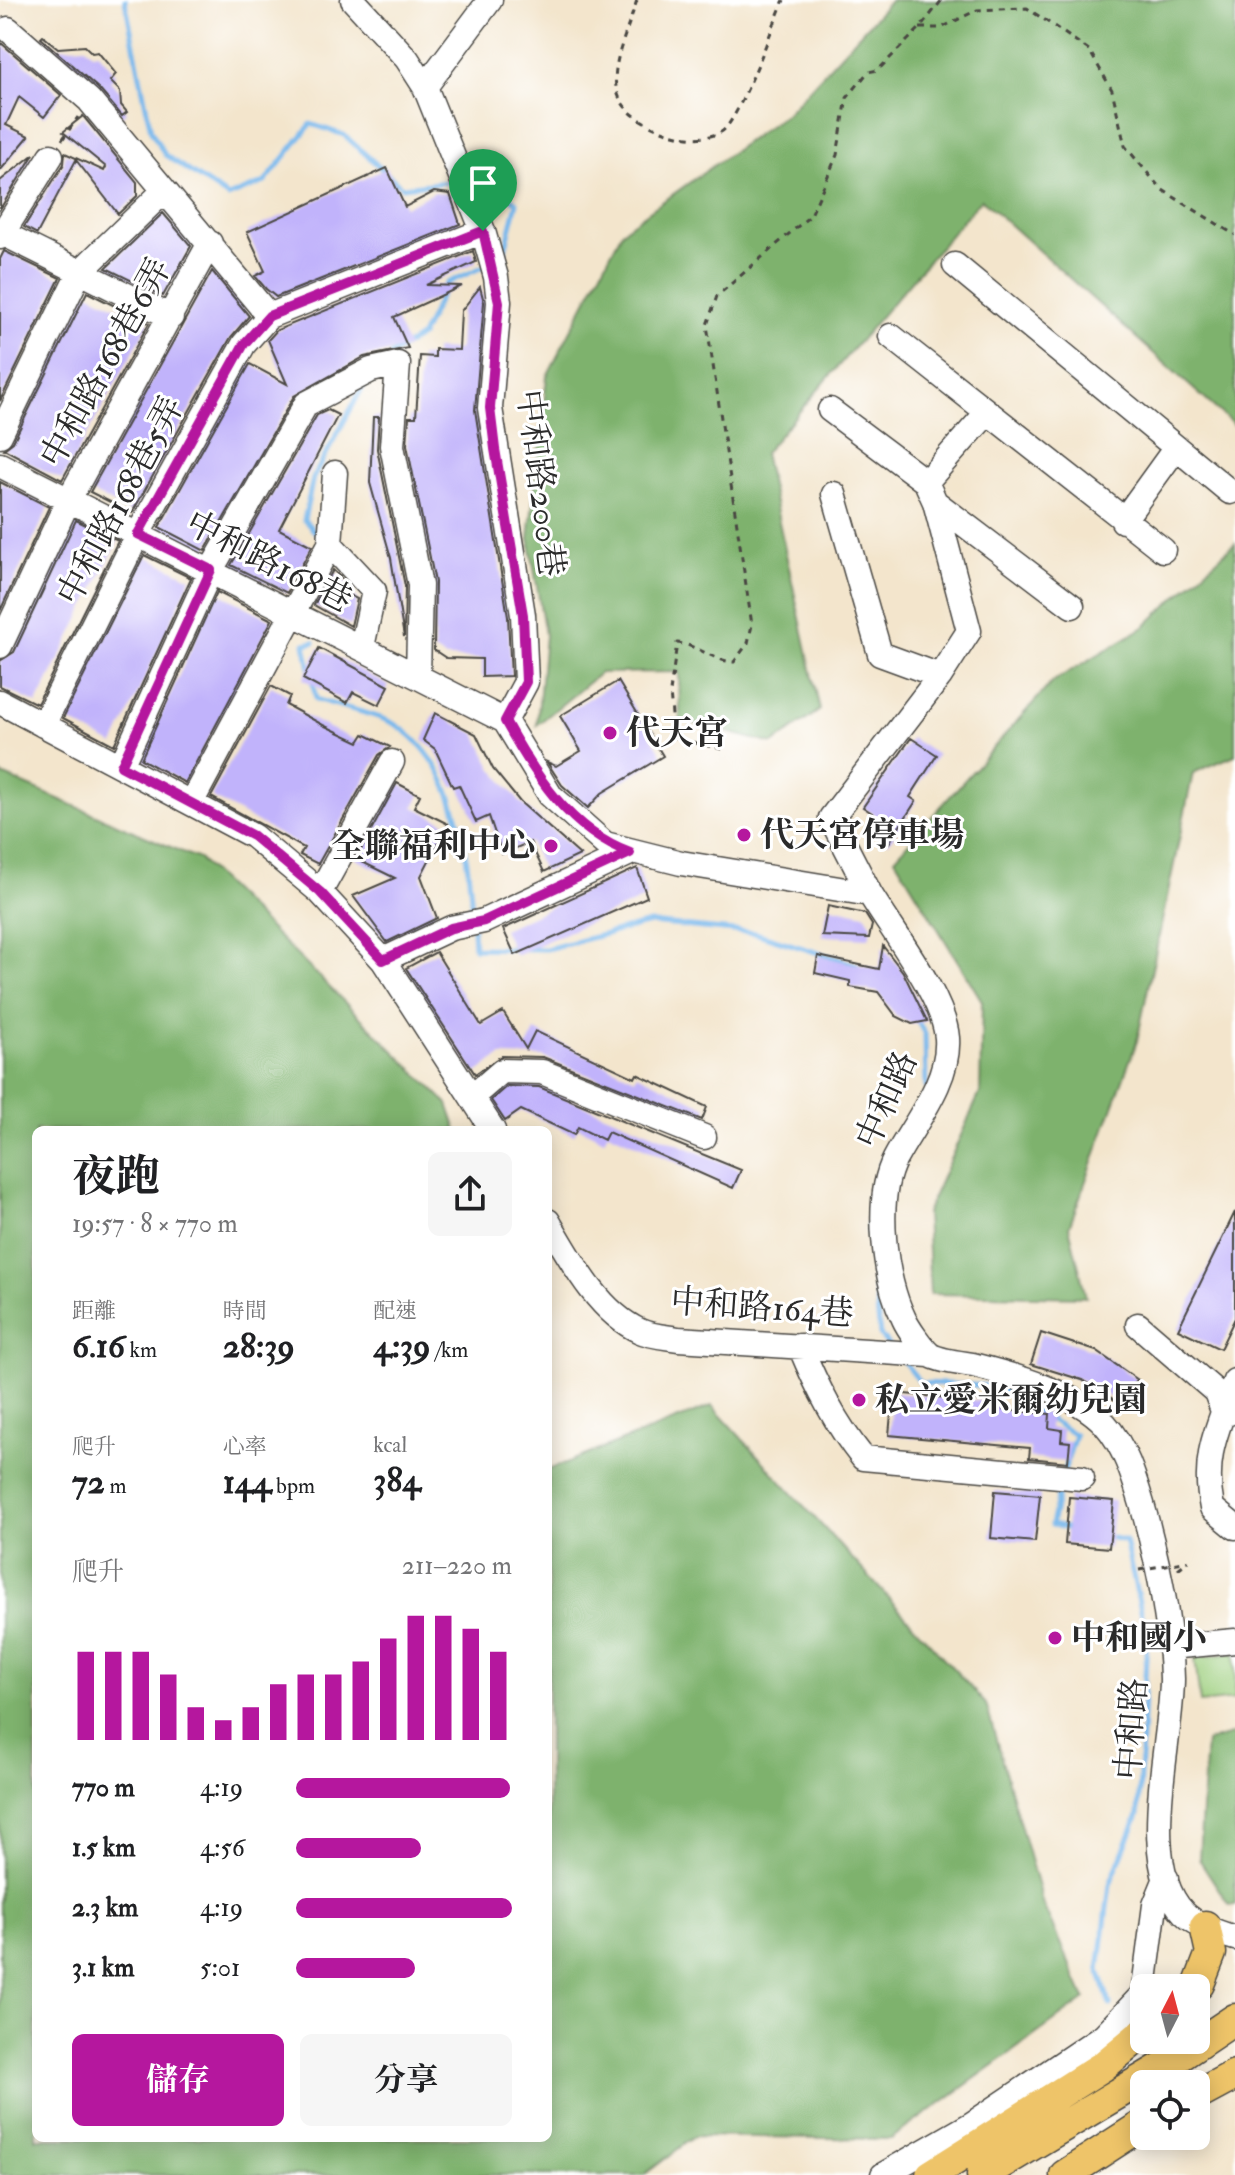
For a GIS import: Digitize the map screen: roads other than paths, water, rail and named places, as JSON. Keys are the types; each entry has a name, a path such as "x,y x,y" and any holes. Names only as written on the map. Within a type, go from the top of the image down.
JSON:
{"main road":[{"path":"1201,1974 1211,1953 1205,1926"},
{"path":"1210,1976 1235,1959"},
{"path":"982,2175 1235,2019"},
{"path":"931,2175 1103,2066 1130,2044"},
{"path":"1210,2088 1235,2075"},
{"path":"1065,2175 1130,2133"}],"street":[{"name":"中和路200巷","path":"353,0 407,59 425,87 489,252 499,302 490,408 523,615 526,682 505,721"},
{"path":"425,87 490,0"},
{"path":"8,29 89,100 269,316 489,252"},
{"path":"51,156 1,234 171,317"},
{"path":"0,435 79,273 164,191"},
{"name":"中和路168巷6弄","path":"0,646 69,499 210,243"},
{"path":"955,265 1230,492"},
{"name":"中和路168巷5弄","path":"43,725 138,534 244,344 269,316"},
{"path":"891,336 1163,550"},
{"path":"121,766 211,570 306,404 371,370 398,364 392,446 420,585 418,677"},
{"path":"830,410 1072,606"},
{"path":"931,492 987,413"},
{"path":"1123,521 1175,449"},
{"name":"中和路168巷","path":"0,465 505,721"},
{"path":"191,803 327,551 335,473"},
{"path":"834,494 880,654 940,676 969,631 931,492"},
{"path":"327,551 374,591 362,647"},
{"name":"中和路","path":"940,676 831,818 870,894 942,1011 947,1040 930,1099 893,1162 884,1208 882,1242 904,1319 920,1354 1004,1373 1053,1392 1104,1423 1128,1462 1142,1506 1169,1647 1169,1731 1159,1827 1166,1878 1180,1908 1205,1926 1235,1938"},
{"path":"0,702 253,836 320,892 383,960 491,1126"},
{"path":"505,721 550,795 605,844 630,853 870,894"},
{"path":"320,892 392,762"},
{"path":"383,960 451,928 484,921 630,853"},
{"path":"473,1096 502,1071 542,1072 704,1137"},
{"name":"中和路164巷","path":"552,1228 604,1304 641,1331 678,1339 920,1354"},
{"path":"1138,1325 1216,1392 1229,1413"},
{"path":"800,1346 820,1394 842,1432 863,1458 1078,1477"},
{"path":"1235,1381 1229,1413 1209,1448 1206,1478 1212,1508 1235,1527"},
{"path":"1169,1647 1235,1641"},
{"path":"1146,1974 1155,1905 1166,1878"},
{"path":"883,2175 972,2124 1104,2035 1130,2008"}],"waterway":[{"path":"125,0 151,131 165,155 228,197 265,182 311,124 344,135 402,187 457,181"},
{"path":"471,180 482,179 517,203 503,258 499,259"},
{"path":"391,355 421,336 447,283 487,265"},
{"path":"322,539 304,520 313,478 364,385"},
{"path":"314,642 305,644 316,699 370,714 398,726 418,742 434,763 456,811 463,838 472,915"},
{"path":"473,929 474,948 546,949 650,923 755,933 857,965"},
{"path":"916,1019 925,1034 926,1087"},
{"path":"880,1166 895,1135"},
{"path":"873,1199 868,1225 880,1335 888,1345"},
{"path":"903,1361 921,1383 996,1386 1075,1435 1064,1471"},
{"path":"1060,1485 1051,1525 1072,1529"},
{"path":"1105,1536 1125,1541 1147,1637 1138,1815 1110,1884 1099,1970 1110,2005"}],"place":[{"name":"代天宮","path":"610,733"},
{"name":"代天宮停車場","path":"744,835"},
{"name":"全聯福利中心","path":"551,846"},
{"name":"私立愛米爾幼兒園","path":"859,1400"},
{"name":"中和國小","path":"1055,1638"}]}
